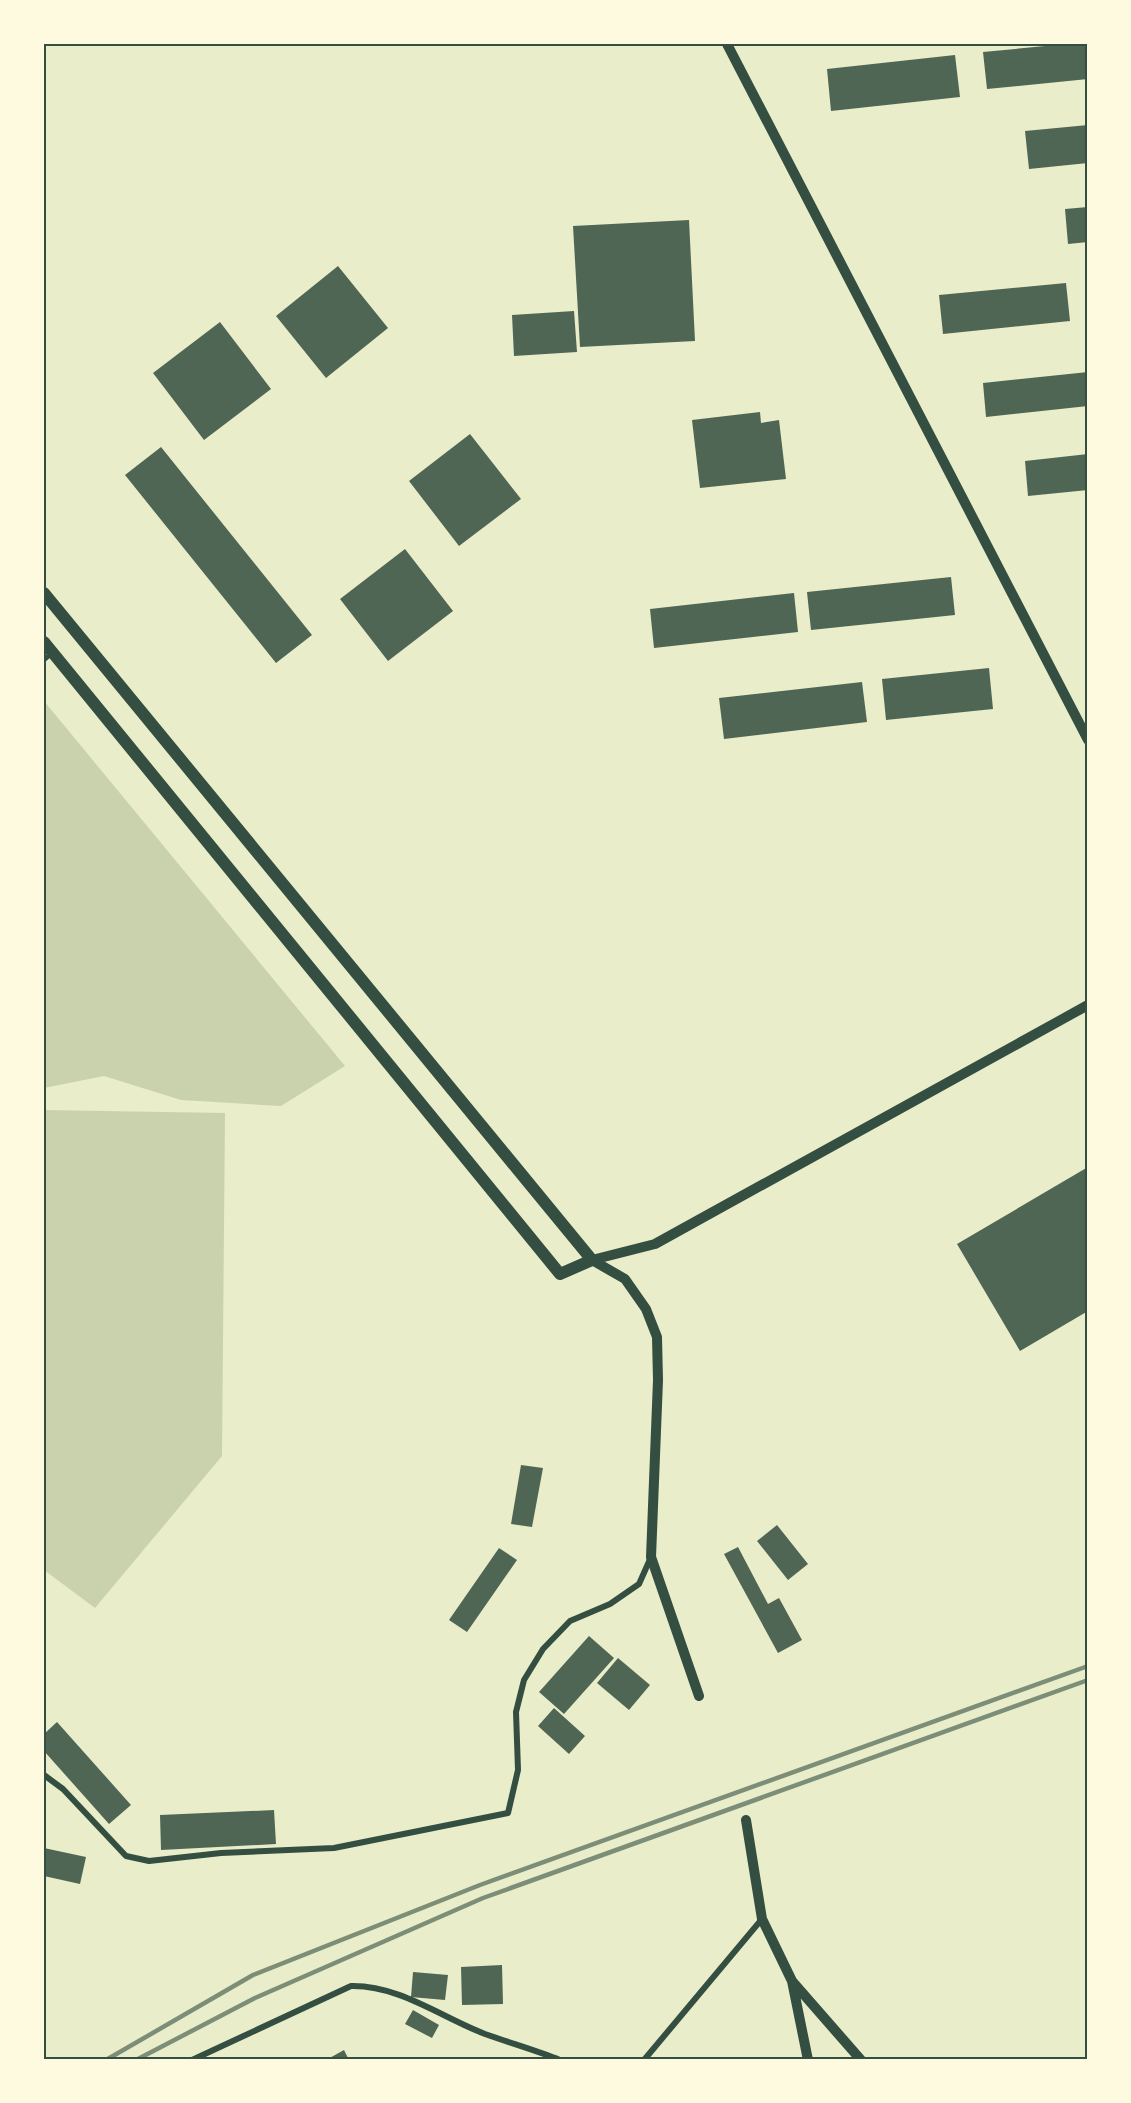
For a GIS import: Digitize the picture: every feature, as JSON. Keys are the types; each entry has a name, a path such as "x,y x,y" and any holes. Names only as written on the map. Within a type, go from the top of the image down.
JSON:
{"main road":[{"path":"44,593 592,1260 560,1274 48,657 44,642"}],"street":[{"path":"727,44 1088,740"},
{"path":"592,1260 655,1244 1088,1005"},
{"path":"592,1260 625,1279 646,1309 657,1337 658,1380 651,1557 699,1696"},
{"path":"44,1775 63,1789 126,1856 149,1861 221,1853 334,1848 508,1813 518,1770 516,1712 524,1680 543,1648 570,1622 610,1604 639,1584 651,1557"},
{"path":"746,1821 762,1919 792,1981 808,2060"},
{"path":"644,2060 762,1919"},
{"path":"792,1981 861,2060"},
{"path":"192,2060 351,1986 369,1986 390,1991 484,2034 560,2060"}],"green space":[{"path":"44,701 345,1066 281,1106 181,1100 104,1076 44,1088"},
{"path":"44,1110 225,1113 222,1456 95,1608 44,1570"}],"building":[{"path":"1088,44 1088,79 987,89 983,52"},
{"path":"955,55 960,97 831,111 827,69"},
{"path":"1088,125 1088,163 1029,169 1025,131"},
{"path":"1088,207 1088,242 1068,244 1065,209"},
{"path":"689,220 695,341 580,347 573,226"},
{"path":"338,266 388,328 326,378 276,316"},
{"path":"1066,283 1070,321 943,334 939,295"},
{"path":"574,311 577,352 514,356 512,315"},
{"path":"220,322 271,389 204,440 153,373"},
{"path":"1088,372 1088,406 986,417 983,383"},
{"path":"760,412 761,423 779,420 786,479 700,488 692,420"},
{"path":"470,434 521,499 459,546 409,481"},
{"path":"161,447 312,635 276,663 125,475"},
{"path":"1088,454 1088,490 1028,496 1025,461"},
{"path":"405,549 453,611 388,661 340,599"},
{"path":"951,577 955,615 811,630 807,592"},
{"path":"794,593 798,632 654,648 650,609"},
{"path":"989,668 993,709 886,720 882,679"},
{"path":"862,682 867,722 724,739 719,698"},
{"path":"1088,1167 1088,1311 1020,1351 957,1244"},
{"path":"521,1465 543,1468 532,1527 511,1524"},
{"path":"777,1525 808,1564 788,1580 757,1541"},
{"path":"738,1547 768,1604 779,1598 802,1640 778,1653 724,1554"},
{"path":"499,1548 517,1560 467,1632 449,1620"},
{"path":"589,1636 614,1658 564,1714 539,1692"},
{"path":"618,1658 650,1685 629,1710 597,1683"},
{"path":"554,1708 585,1736 569,1754 538,1726"},
{"path":"57,1722 131,1805 109,1824 44,1751 44,1734"},
{"path":"274,1810 276,1844 161,1850 160,1815"},
{"path":"44,1848 86,1857 80,1884 44,1876"},
{"path":"502,1965 503,2004 462,2005 461,1967"},
{"path":"413,1972 448,1975 445,2000 411,1997"},
{"path":"413,2010 439,2025 432,2038 405,2024"},
{"path":"344,2050 349,2060 326,2060"}],"railway":[{"path":"106,2060 253,1975 480,1885 1088,1666"},
{"path":"136,2060 255,1998 483,1898 1088,1680"}]}
